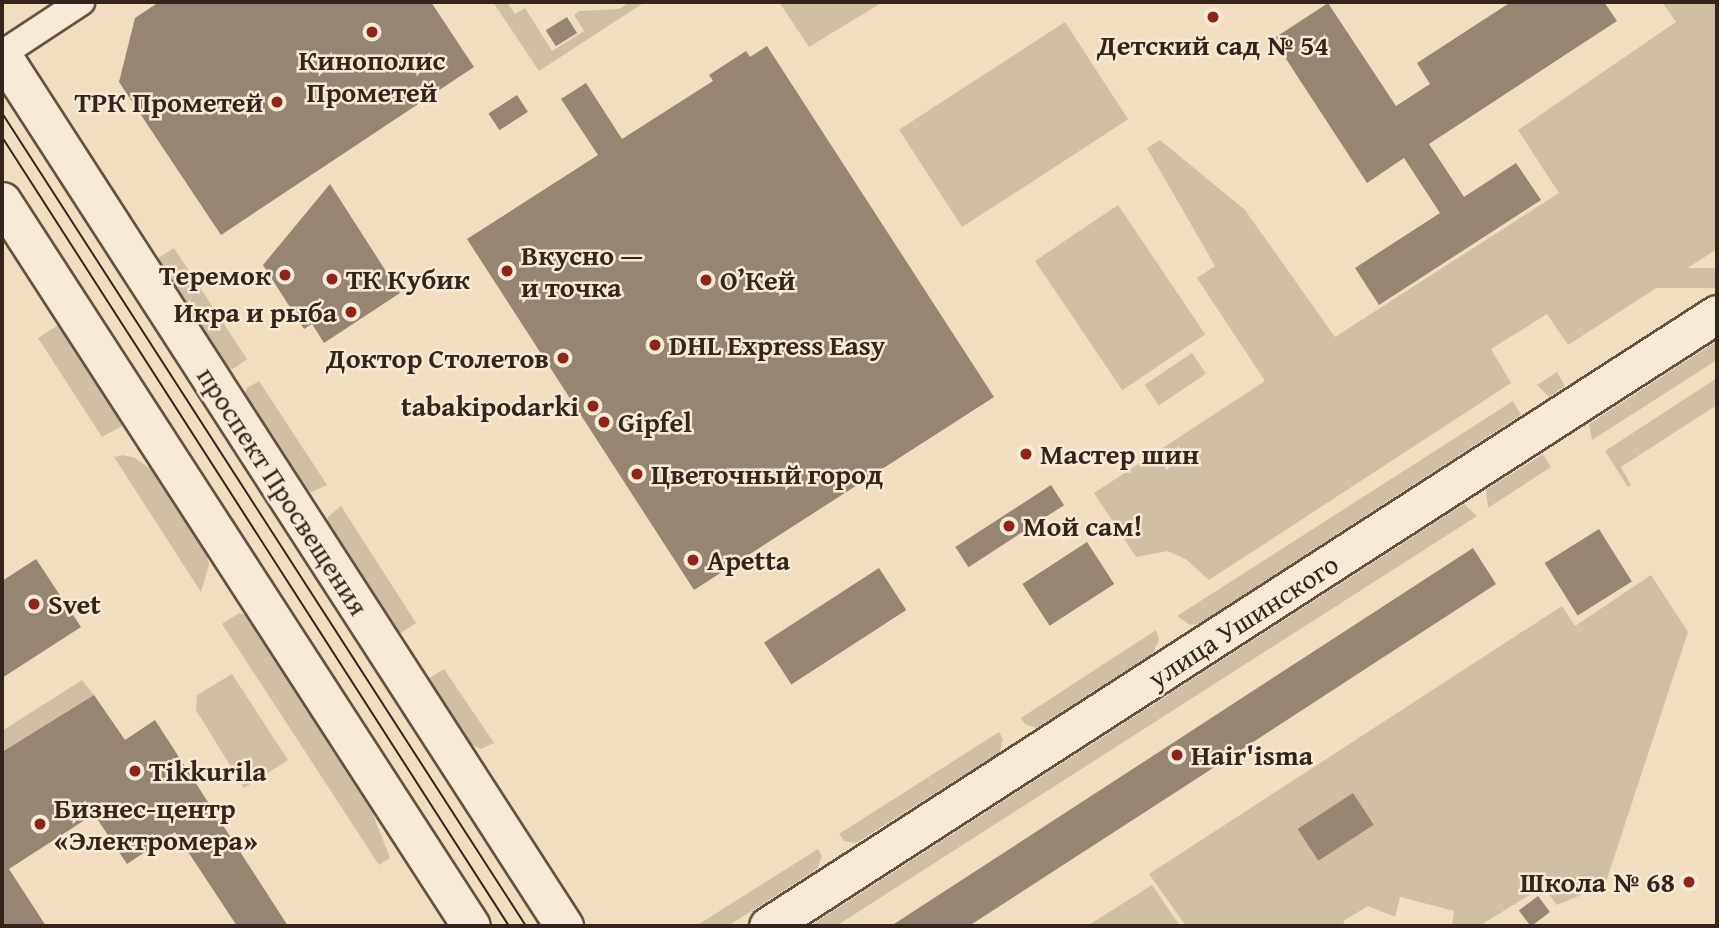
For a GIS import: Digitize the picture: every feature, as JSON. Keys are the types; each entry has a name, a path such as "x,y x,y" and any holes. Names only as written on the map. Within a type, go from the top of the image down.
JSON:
{"main road":[{"name":"проспект Просвещения","path":"2,54 564,926"},
{"path":"2,201 471,926"},
{"name":"улица Ушинского","path":"768,926 1717,314"}],"street":[{"path":"2,54 81,2"}],"shaded area":[{"path":"493,2 507,2 515,14 525,8 552,51 584,31 574,15 579,11 619,9 630,2 645,2 539,71"},
{"path":"779,2 883,2 809,47"},
{"path":"1662,2 1717,2 1717,249 1568,345 1547,314 1491,349 1511,383 1209,580 1187,560 1168,551 1136,557 1094,493 1265,381 1197,278 1215,266 1147,148 1160,140 1245,210 1335,337 1559,193 1518,130 1676,22"},
{"path":"1065,22 1128,119 962,227 899,130"},
{"path":"1118,205 1205,334 1122,390 1035,261"},
{"path":"174,248 247,359 233,369 224,368 155,260"},
{"path":"1540,268 1717,268 1717,288 1540,288"},
{"path":"61,323 122,420 122,426 102,437 38,338"},
{"path":"1717,341 1717,360 1592,440 1589,424"},
{"path":"1192,353 1206,374 1159,406 1145,385"},
{"path":"1557,372 1565,386 1549,397 1537,385"},
{"path":"1717,378 1717,405 1621,467 1631,485 1628,487 1605,451"},
{"path":"259,381 327,485 312,492 304,489 244,397 247,388"},
{"path":"1513,401 1521,415 1198,624 1190,625 1177,616"},
{"path":"1543,454 1551,467 1488,508 1486,490"},
{"path":"123,455 135,458 158,474 206,551 209,565 201,592 114,457"},
{"path":"1464,504 1477,516 836,926 810,926"},
{"path":"341,506 416,623 396,636 327,526 328,517"},
{"path":"1651,575 1688,632 1605,885 1557,905 1543,887 1479,926 1452,926 1454,911 1400,897 1395,917 1368,906 1343,921 1346,926 1186,926 1149,874 1562,606 1575,626"},
{"path":"239,613 250,616 369,804 390,858 379,865 222,624"},
{"path":"1156,630 1159,640 1153,653 1036,728 1025,724 1021,718"},
{"path":"444,669 494,743 481,749 466,742 425,681"},
{"path":"232,674 288,760 244,788 196,710 197,695"},
{"path":"82,680 94,695 2,752 2,731"},
{"path":"999,732 1003,739 1000,752 856,843 844,841 839,834"},
{"path":"818,849 822,856 817,869 728,926 696,926"},
{"path":"1152,885 1180,926 1087,926"}],"building":[{"name":"ТРК Прометей","path":"159,2 431,2 474,67 221,235 119,82 135,18"},
{"path":"1511,2 1604,2 1617,21 1429,144 1464,197 1516,163 1541,200 1379,305 1355,268 1440,213 1404,158 1367,183 1273,39 1328,3 1396,106 1430,84 1417,63"},
{"path":"567,17 577,33 556,46 546,30"},
{"name":"О’Кей","path":"767,46 994,397 694,590 467,239 598,155 561,99 586,83 622,139 713,81 709,75 746,51 750,57"},
{"path":"517,95 528,112 499,130 488,114"},
{"name":"ТК Кубик","path":"330,184 400,293 324,343 312,324 304,329 263,265"},
{"name":"Мой сам!","path":"1051,485 1064,505 968,567 955,547"},
{"path":"1599,529 1632,582 1578,615 1545,563"},
{"path":"1087,542 1114,584 1050,626 1022,584"},
{"path":"1473,548 1496,584 1210,770 969,926 891,926"},
{"name":"Svet","path":"36,559 81,627 2,678 2,581"},
{"path":"879,568 906,610 791,685 764,643"},
{"path":"94,695 125,740 155,720 288,926 237,926 175,832 127,864 94,814 9,869 46,926 2,926 2,752"},
{"path":"1353,793 1374,825 1318,861 1298,829"},
{"path":"1538,896 1550,912 1531,926 1519,910"}],"tram line":[{"path":"2,113 526,926"},
{"path":"2,137 509,926"}],"place":[{"name":"Детский сад № 54","path":"1213,17"},
{"name":"Кинополис Прометей","path":"372,32"},
{"name":"ТРК Прометей","path":"277,102"},
{"name":"Вкусно — и точка","path":"507,271"},
{"name":"Теремок","path":"285,275"},
{"name":"ТК Кубик","path":"332,279"},
{"name":"О’Кей","path":"706,280"},
{"name":"Икра и рыба","path":"351,312"},
{"name":"DHL Express Easy","path":"655,345"},
{"name":"Доктор Столетов","path":"563,358"},
{"name":"tabakipodarki","path":"593,406"},
{"name":"Gipfel","path":"604,422"},
{"name":"Мастер шин","path":"1026,454"},
{"name":"Цветочный город","path":"637,474"},
{"name":"Мой сам!","path":"1009,526"},
{"name":"Apetta","path":"693,560"},
{"name":"Svet","path":"34,604"},
{"name":"Hair'isma","path":"1177,755"},
{"name":"Tikkurila","path":"135,771"},
{"name":"Бизнес-центр «Электромера»","path":"40,824"},
{"name":"Школа № 68","path":"1689,882"}]}
